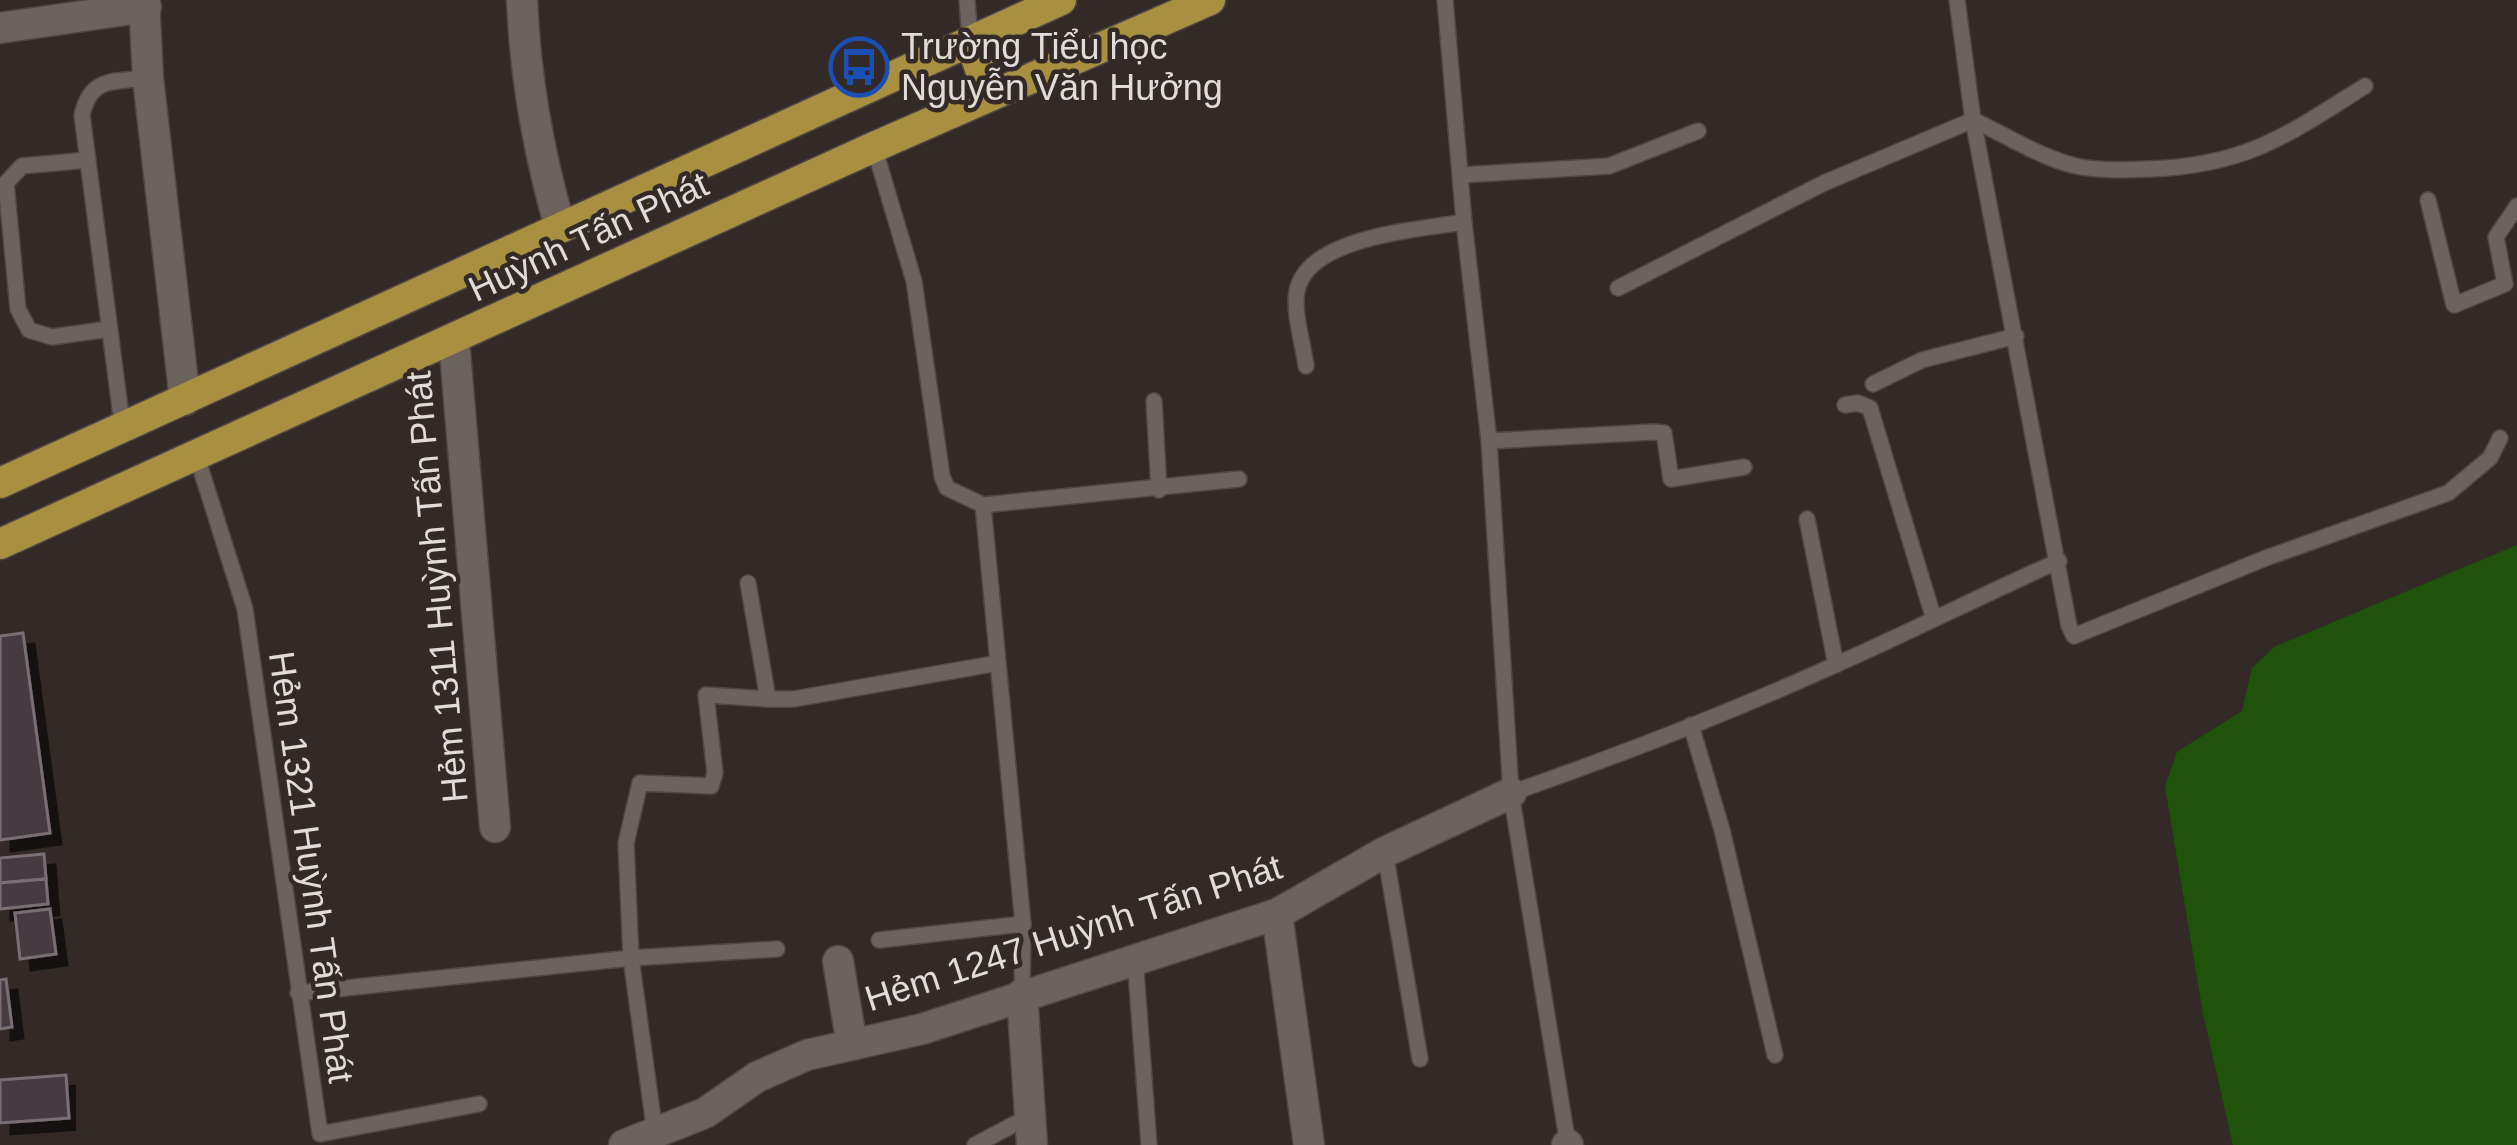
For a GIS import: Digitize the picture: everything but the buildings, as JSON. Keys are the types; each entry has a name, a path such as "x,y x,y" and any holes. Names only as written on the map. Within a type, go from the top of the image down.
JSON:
{"main road":[{"name":"Huỳnh Tấn Phát","path":"0,483 1061,0"},
{"name":"Huỳnh Tấn Phát","path":"0,544 874,147 1210,0"},
{"path":"970,41 990,95"},
{"path":"185,400 196,454"}],"street":[{"path":"522,0 524,58 560,227"},
{"path":"0,28 145,4 148,78 185,400"},
{"name":"Hẻm 1311 Huỳnh Tấn Phát","path":"454,340 495,827"},
{"name":"Hẻm 1247 Huỳnh Tấn Phát","path":"624,1145 705,1113 781,1064 922,1029 1277,914 1384,852 1511,793"},
{"path":"1277,914 1309,1145"},
{"path":"838,961 852,1045"},
{"path":"1022,994 1030,1131"}],"lane":[{"path":"967,0 970,41"},
{"path":"1445,0 1489,441 1511,793 1567,1145"},
{"path":"1957,0 1973,120 2068,626 2074,636 2266,558 2447,493 2490,458 2500,439"},
{"path":"123,430 82,115 87,94 100,84 148,78"},
{"path":"1618,288 1825,183 1973,120 2078,166 2201,167 2247,154 2290,133 2365,86"},
{"path":"1462,175 1609,166 1698,131"},
{"path":"874,147 914,281 947,488 983,505 1239,479"},
{"path":"88,160 22,166 6,183 18,309 29,330 52,337 109,329"},
{"path":"2428,200 2454,305 2505,284 2496,237 2517,206"},
{"path":"1306,366 1296,296 1302,275 1343,246 1464,222"},
{"path":"1873,384 1922,360 2015,336"},
{"path":"1154,401 1159,490"},
{"path":"1845,405 1870,408 1933,616"},
{"path":"1489,441 1664,433 1671,479 1744,467"},
{"name":"Hẻm 1321 Huỳnh Tấn Phát","path":"196,454 245,609 320,1134 479,1105"},
{"path":"983,505 1023,924 1022,994"},
{"path":"1808,519 1836,665"},
{"path":"1511,793 1836,665 2059,561"},
{"path":"748,583 768,699"},
{"path":"655,1133 632,958 626,843 640,783 711,786 715,773 706,695 794,699 998,663"},
{"path":"1691,724 1722,830 1775,1054"},
{"path":"1384,852 1420,1059"},
{"path":"879,940 1023,924"},
{"path":"298,993 632,958 777,949"},
{"path":"1135,958 1149,1145"},
{"path":"975,1145 1030,1131"}],"green space":[{"path":"2517,545 2517,1145 2233,1145 2203,1013 2165,786 2177,752 2242,711 2252,668 2274,647"}],"place":[{"name":"Trường Tiểu học Nguyễn Văn Hưởng","path":"859,67"}]}
